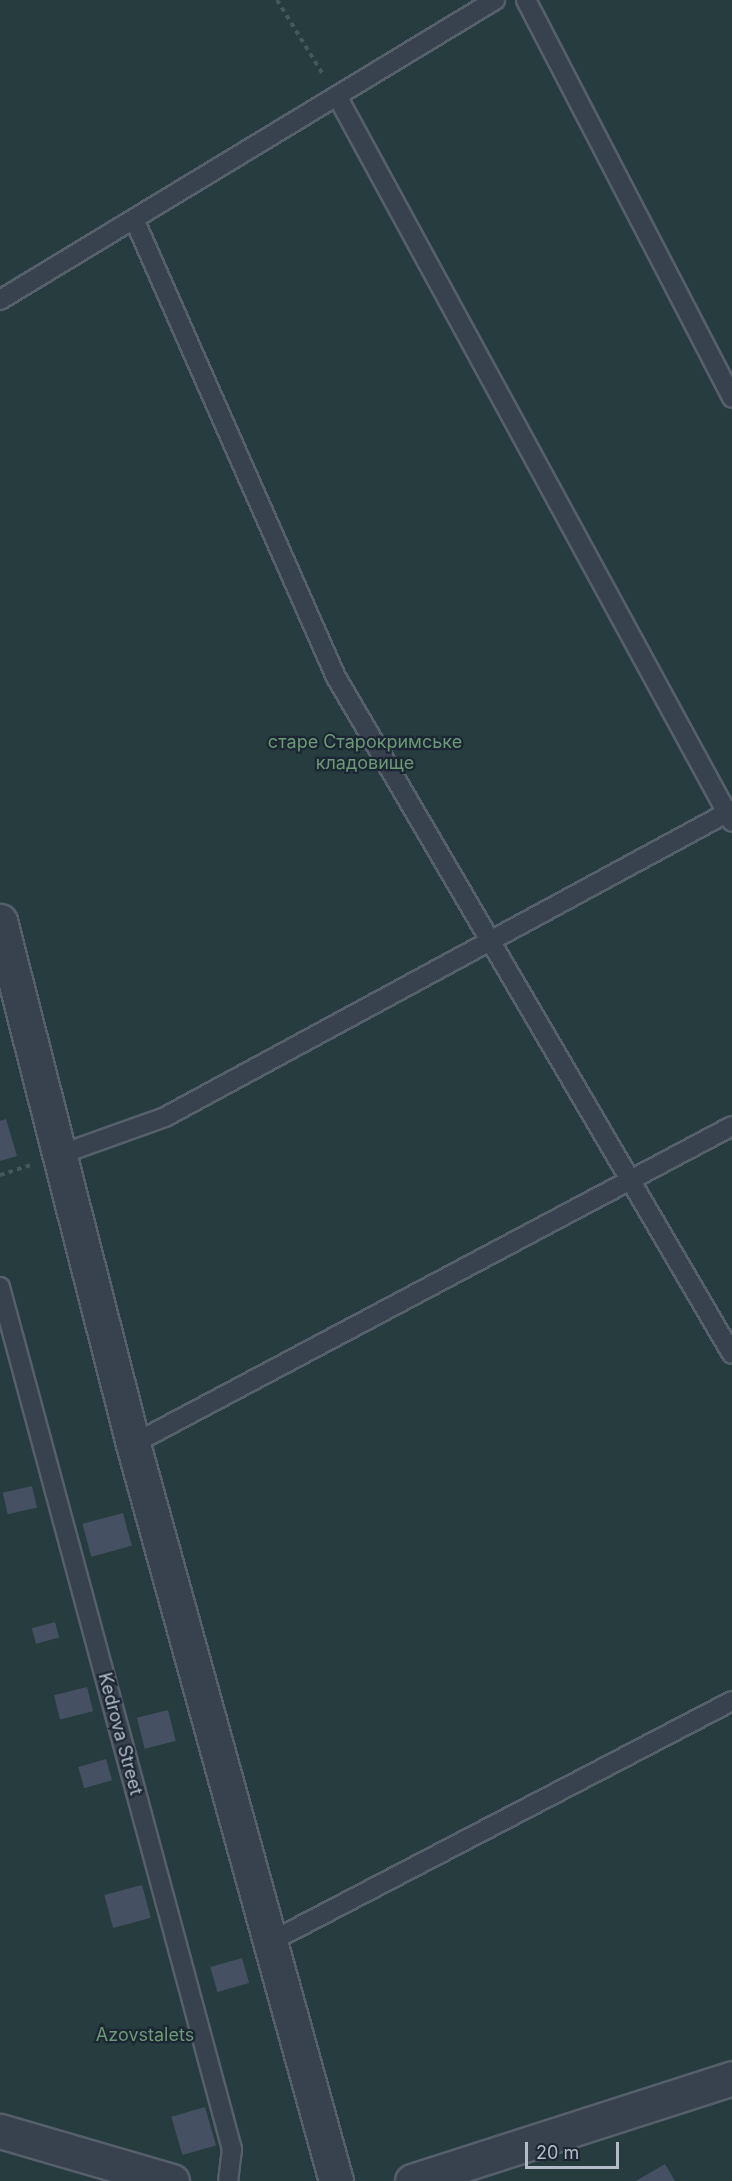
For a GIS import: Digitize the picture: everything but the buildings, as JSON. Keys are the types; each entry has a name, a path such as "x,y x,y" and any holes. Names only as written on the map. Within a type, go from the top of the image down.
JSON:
{"street":[{"path":"0,921 133,1444 336,2181"},
{"path":"412,2181 732,2079"},
{"path":"0,2131 172,2181"}],"lane":[{"path":"0,300 495,0"},
{"path":"526,0 732,398"},
{"path":"59,1155 165,1118 492,940 730,815 337,96"},
{"path":"134,219 336,677 632,1179 732,1354"},
{"path":"133,1444 732,1126"},
{"name":"Kedrova Street","path":"0,1287 232,2150 228,2181"},
{"path":"270,1942 732,1701"}],"path":[{"path":"277,0 337,96"}],"green space":[{"name":"старе Старокримське кладовище","path":"0,0 732,0 732,2181 0,2181"}],"park label":[{"name":"Azovstalets","path":"145,2035"}]}
